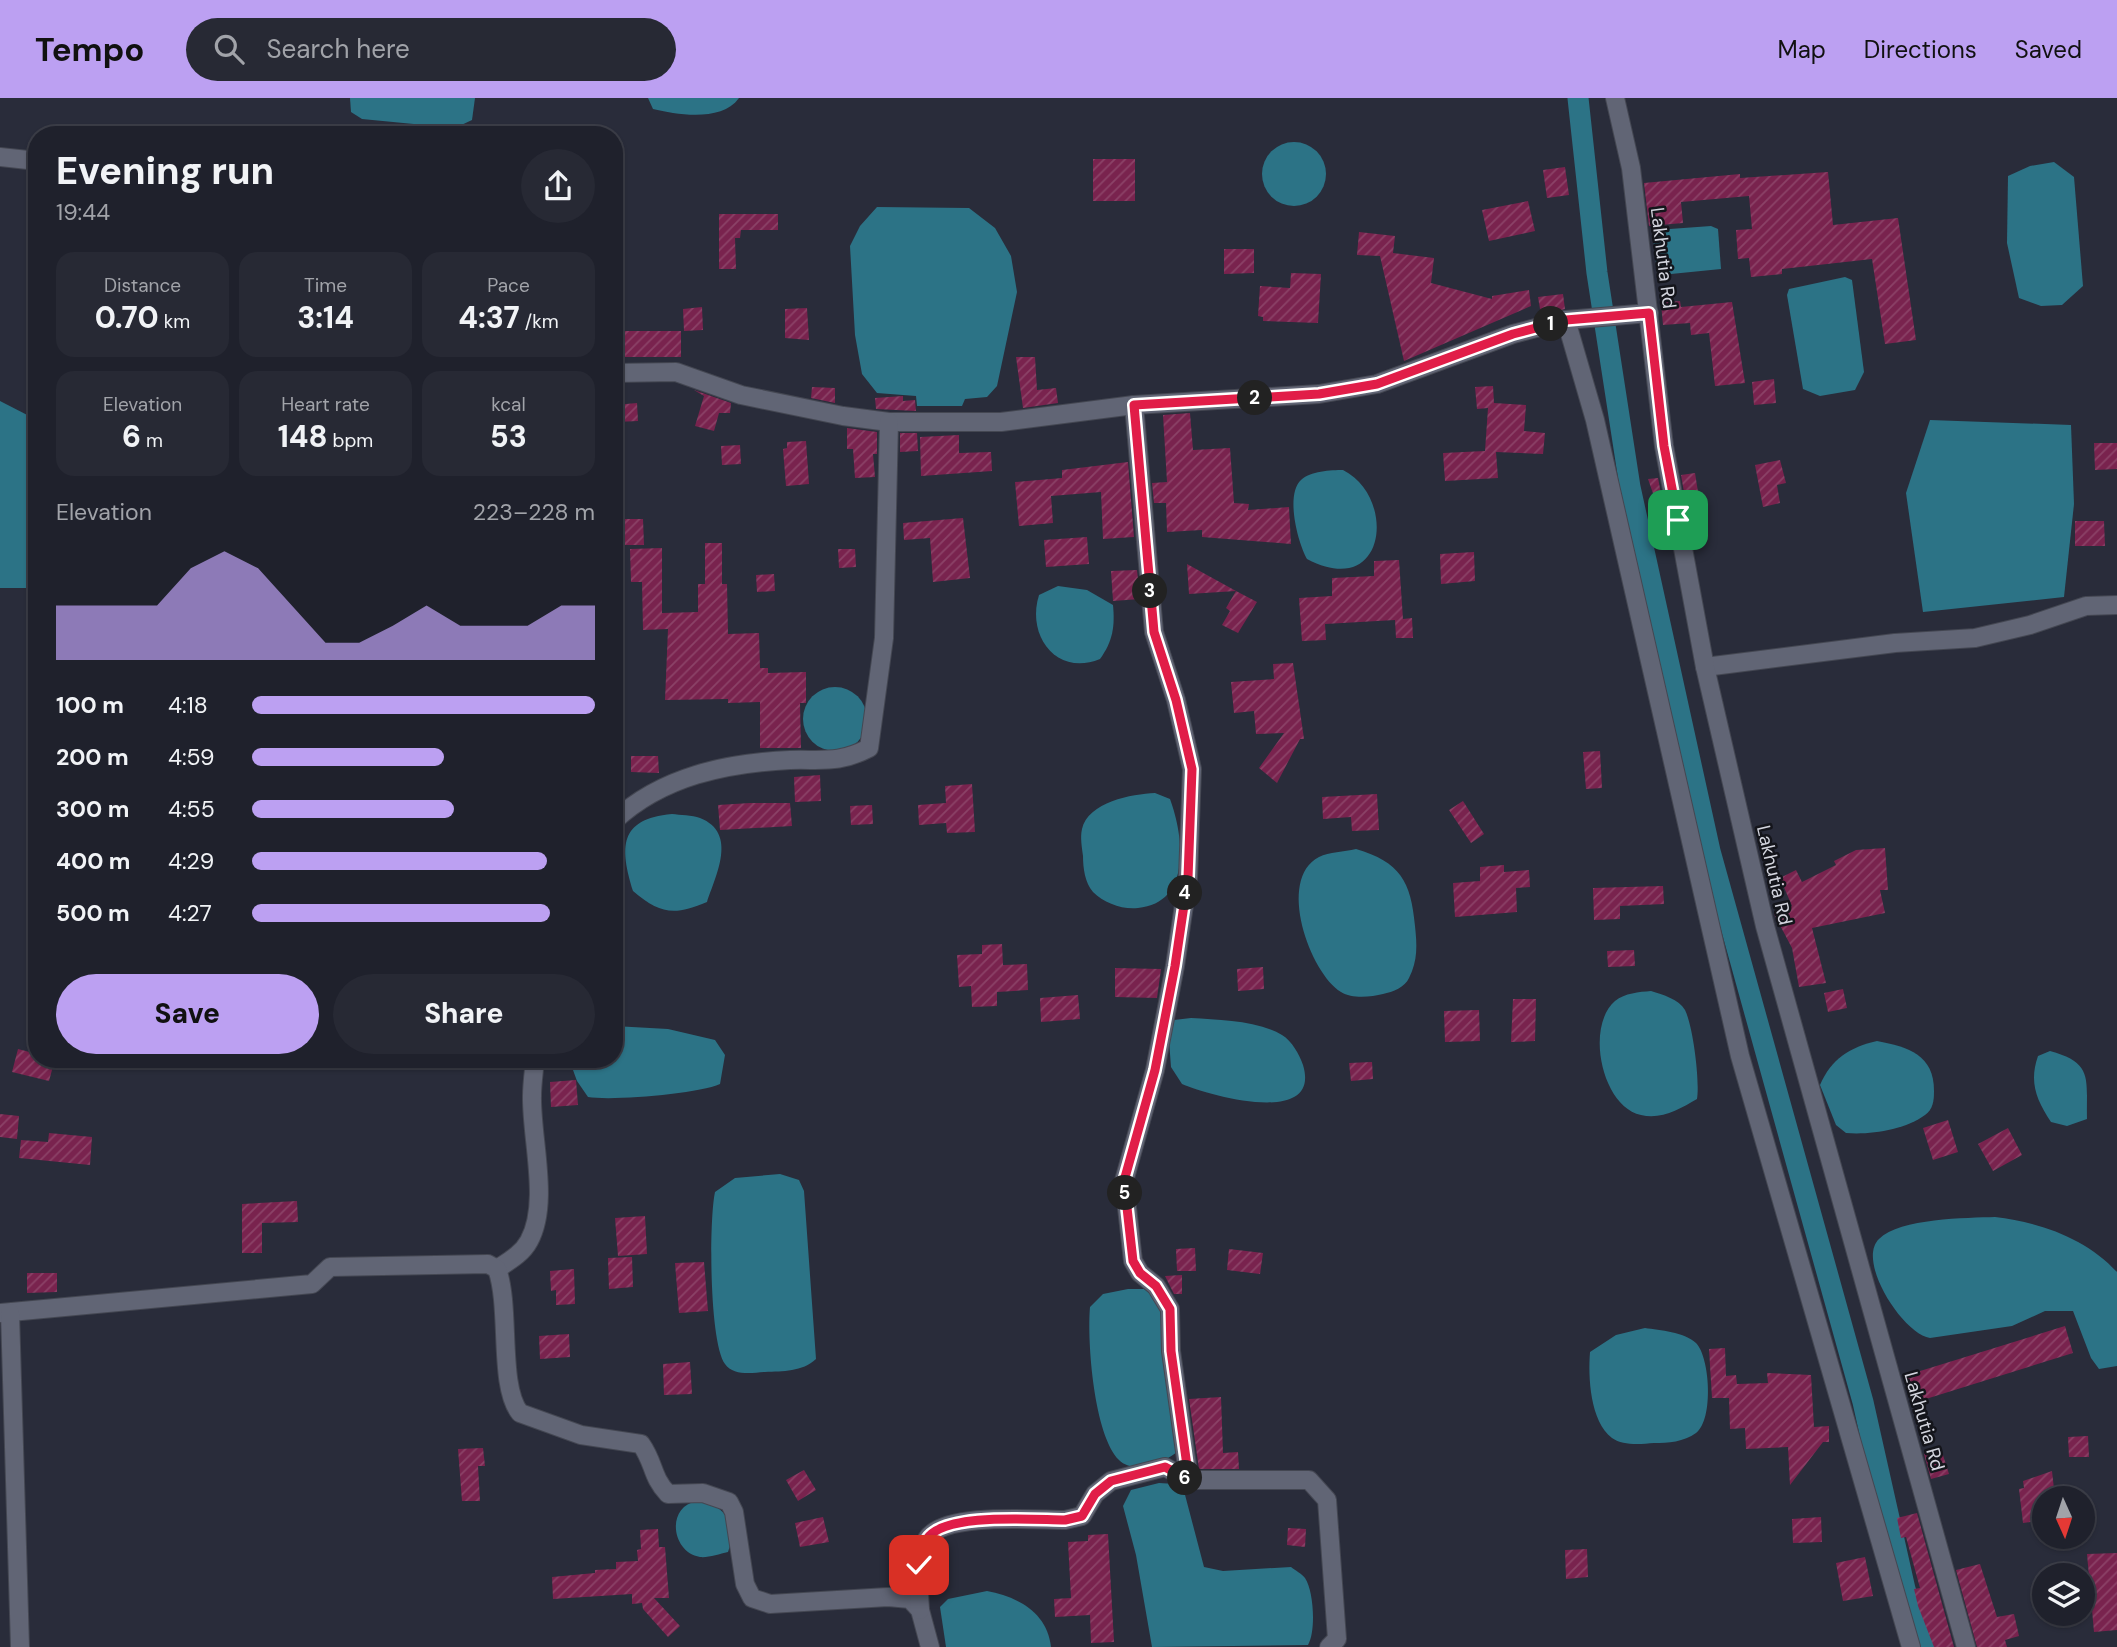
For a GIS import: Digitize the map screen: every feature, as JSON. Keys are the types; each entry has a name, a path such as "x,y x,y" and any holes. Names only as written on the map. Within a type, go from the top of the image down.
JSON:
{"street":[{"name":"Lakhutia Rd","path":"1615,98 1631,168 1664,446 1705,667 1765,926 1966,1647"},
{"path":"0,157 28,160"},
{"path":"623,373 677,372 741,395 843,416 889,422 1001,422 1134,405 1319,394 1377,384 1513,334 1566,320 1649,313"},
{"path":"1566,320 1595,420 1740,1056 1911,1647"},
{"path":"1134,405 1154,632 1176,700 1192,769 1188,878 1175,966 1155,1070 1124,1181 1133,1261 1140,1273 1156,1286 1170,1309 1171,1351 1189,1480"},
{"path":"623,813 631,805 684,778 747,763 846,760 869,748 884,638 889,422"},
{"path":"1705,667 1895,643 1975,638 2030,625 2086,606 2117,605"},
{"path":"497,1269 519,1254 530,1240 536,1219 538,1193 532,1097 535,1068"},
{"path":"20,1647 5,1313 312,1284 330,1267 488,1264 497,1269 503,1287 509,1384 514,1406 520,1413 580,1435 641,1444 652,1460 655,1481 668,1494 703,1493 729,1502 734,1512 745,1584 752,1598 770,1604 888,1597 910,1599 920,1610"},
{"path":"930,1647 920,1610 919,1565 927,1538 935,1531 960,1522 1065,1520 1082,1516 1095,1494 1111,1481 1165,1467 1189,1480 1309,1480 1327,1500 1337,1622 1337,1639 1329,1647"}],"water":[{"path":"350,98 475,98 472,120 459,126 362,119 351,112"},
{"path":"648,98 739,98 722,111 699,115 653,109"},
{"path":"1294,142 1312,148 1320,156 1326,174 1320,192 1312,200 1294,206 1276,200 1268,192 1262,174 1268,156 1276,148"},
{"path":"2054,162 2074,177 2083,286 2062,305 2041,306 2019,298 2007,243 2008,176 2030,166"},
{"path":"877,207 969,208 995,228 1011,256 1017,292 997,386 987,397 965,399 962,406 917,406 916,396 877,393 862,374 855,335 850,246 860,226"},
{"path":"1711,226 1718,229 1721,269 1661,275 1657,272 1653,237 1656,230"},
{"path":"1845,277 1852,280 1864,372 1855,390 1820,396 1803,389 1787,295 1789,289"},
{"path":"0,401 28,415 28,588 0,588"},
{"path":"1930,420 2071,425 2074,504 2064,597 1923,612 1906,493"},
{"path":"1343,470 1360,483 1371,501 1376,521 1375,540 1368,556 1354,567 1334,568 1307,559 1297,531 1294,496 1296,487 1305,477"},
{"path":"1058,586 1087,590 1113,605 1112,633 1100,659 1084,663 1070,662 1048,649 1041,638 1036,610 1039,595"},
{"path":"835,687 853,693 861,701 867,719 861,737 853,745 835,751 817,745 809,737 803,719 809,701 817,693"},
{"path":"1155,793 1170,799 1175,814 1180,849 1180,866 1176,881 1168,894 1155,903 1138,908 1114,905 1097,896 1088,884 1083,865 1082,829 1093,812 1112,801"},
{"path":"672,814 697,817 712,825 721,844 719,868 707,902 676,911 651,904 633,891 625,849 627,838 641,822"},
{"path":"1356,849 1383,860 1400,876 1410,897 1416,933 1415,959 1407,981 1391,992 1367,997 1345,994 1329,982 1309,947 1299,904 1300,885 1306,868 1323,855"},
{"path":"1651,991 1675,1000 1685,1010 1693,1040 1698,1091 1697,1099 1670,1113 1656,1116 1641,1115 1627,1109 1616,1097 1602,1065 1600,1046 1606,1013 1615,1001 1637,992"},
{"path":"1191,1018 1261,1026 1282,1035 1292,1044 1303,1065 1304,1084 1296,1096 1280,1102 1259,1102 1215,1095 1182,1084 1171,1067 1168,1027 1174,1020"},
{"path":"623,1026 668,1029 715,1040 725,1055 720,1084 693,1091 655,1096 588,1097 572,1068 623,1068"},
{"path":"1877,1041 1909,1050 1924,1061 1933,1079 1934,1091 1930,1110 1917,1120 1898,1128 1846,1133 1836,1125 1820,1085 1830,1068 1842,1056"},
{"path":"2050,1051 2074,1061 2085,1074 2087,1119 2067,1126 2051,1122 2041,1106 2034,1082 2035,1065 2038,1056"},
{"path":"780,1174 799,1180 804,1191 816,1359 792,1370 743,1373 728,1368 725,1364 716,1332 711,1253 715,1192 735,1178"},
{"path":"1995,1217 2028,1223 2061,1234 2091,1250 2117,1272 2117,1366 2099,1369 2091,1358 2073,1311 2045,1311 2012,1326 1930,1338 1919,1334 1896,1311 1878,1279 1873,1263 1873,1249 1879,1239 1889,1232 1918,1223"},
{"path":"1144,1289 1160,1302 1178,1451 1165,1459 1141,1467 1122,1463 1110,1448 1098,1410 1091,1364 1090,1307 1103,1294"},
{"path":"1645,1328 1685,1336 1701,1350 1707,1374 1706,1415 1696,1433 1686,1438 1665,1443 1621,1442 1612,1438 1599,1421 1590,1386 1590,1352 1616,1335"},
{"path":"1159,1483 1175,1484 1184,1491 1204,1567 1223,1571 1291,1567 1304,1577 1308,1584 1313,1612 1308,1645 1152,1647 1136,1555 1123,1506 1131,1490"},
{"path":"697,1501 715,1506 727,1518 731,1533 728,1552 700,1557 691,1554 678,1539 676,1530 680,1512"},
{"path":"987,1591 1010,1597 1037,1615 1044,1624 1051,1647 946,1647 940,1607 948,1599"}],"building":[{"path":"1093,159 1135,159 1135,201 1093,201"},
{"path":"1565,167 1569,195 1547,198 1543,170"},
{"path":"1828,172 1833,225 1898,218 1916,340 1885,344 1872,259 1782,269 1782,274 1751,277 1749,258 1738,259 1736,230 1752,229 1749,196 1681,202 1683,223 1649,226 1644,183 1740,174 1740,178"},
{"path":"1528,201 1535,231 1489,241 1482,210"},
{"path":"719,214 778,214 778,230 741,230 740,238 735,238 736,269 719,269"},
{"path":"1359,232 1395,236 1393,253 1434,258 1431,283 1492,299 1492,296 1529,290 1531,306 1404,361 1380,256 1357,255"},
{"path":"1224,249 1254,249 1254,273 1224,274"},
{"path":"1291,273 1321,274 1318,323 1263,321 1263,317 1258,316 1260,286 1290,288"},
{"path":"1563,294 1565,309 1541,315 1538,297"},
{"path":"1680,301 1681,307 1732,302 1745,383 1715,386 1709,333 1691,335 1690,323 1663,325 1661,303"},
{"path":"702,307 703,330 684,331 683,309"},
{"path":"807,308 809,340 785,338 785,309"},
{"path":"623,331 681,331 681,357 623,357"},
{"path":"1016,357 1035,357 1037,390 1056,388 1058,403 1023,408"},
{"path":"1774,379 1776,403 1754,405 1752,382"},
{"path":"1493,386 1494,403 1526,405 1524,431 1545,433 1543,454 1496,452 1498,478 1445,481 1443,453 1485,451 1488,408 1477,409 1475,387"},
{"path":"812,387 835,388 835,403 811,398"},
{"path":"694,390 731,403 730,413 719,413 714,431 695,426 704,396"},
{"path":"903,396 903,401 915,400 916,411 876,409 875,398"},
{"path":"637,403 638,421 623,422 623,404"},
{"path":"1190,413 1193,450 1230,448 1234,503 1249,504 1248,510 1289,507 1291,544 1202,537 1202,530 1167,532 1166,503 1154,503 1152,483 1167,482 1163,415"},
{"path":"847,428 877,432 877,454 873,454 875,477 855,478 853,449 847,449"},
{"path":"900,433 917,433 918,451 900,452"},
{"path":"959,435 959,453 991,452 992,471 921,476 920,437"},
{"path":"806,441 809,484 786,486 783,449 787,448 787,442"},
{"path":"2094,443 2117,443 2117,469 2095,470"},
{"path":"740,445 741,464 722,465 721,446"},
{"path":"1780,460 1786,483 1777,485 1780,503 1763,507 1755,465"},
{"path":"1128,462 1134,537 1103,539 1101,492 1051,496 1053,523 1019,526 1015,482 1062,478 1062,470"},
{"path":"1695,473 1704,530 1691,532 1681,475"},
{"path":"1658,478 1669,535 1659,537 1656,502 1648,479"},
{"path":"963,518 970,578 933,582 930,538 904,540 903,523"},
{"path":"623,519 643,519 644,545 623,545"},
{"path":"2075,521 2104,521 2105,546 2075,546"},
{"path":"1087,537 1089,564 1046,567 1044,540"},
{"path":"705,543 722,543 722,584 727,584 728,634 759,633 760,668 768,668 768,673 806,672 806,703 800,703 801,748 760,748 760,702 728,703 728,699 665,700 668,629 643,630 642,582 631,582 630,549 662,548 662,613 698,612 698,584 705,584"},
{"path":"838,549 855,549 856,567 839,568"},
{"path":"1474,552 1475,581 1441,584 1440,554"},
{"path":"1399,560 1403,619 1412,618 1413,638 1396,638 1395,620 1325,624 1326,640 1302,641 1299,598 1332,596 1332,578 1374,576 1374,561"},
{"path":"1187,564 1236,591 1189,594"},
{"path":"1137,570 1140,599 1113,601 1111,571"},
{"path":"774,574 775,591 757,592 756,575"},
{"path":"1236,591 1257,602 1238,633 1222,625 1230,611 1226,608"},
{"path":"1293,663 1304,739 1300,739 1277,783 1259,768 1284,733 1256,734 1254,711 1234,713 1231,682 1274,679 1273,664"},
{"path":"1600,751 1602,788 1586,789 1583,752"},
{"path":"631,756 658,756 659,773 631,772"},
{"path":"820,775 821,801 795,802 794,777"},
{"path":"972,784 975,832 947,833 946,823 919,825 918,805 946,803 945,786"},
{"path":"1377,794 1379,830 1352,831 1351,817 1323,819 1322,797"},
{"path":"1463,801 1484,834 1471,843 1449,810"},
{"path":"790,803 792,826 720,830 718,805"},
{"path":"872,805 873,824 851,825 850,806"},
{"path":"1885,848 1888,890 1880,890 1885,913 1812,928 1826,983 1799,987 1792,948 1774,914 1792,906 1780,878 1796,870 1802,882 1836,865 1834,861 1856,850"},
{"path":"1504,865 1504,872 1529,870 1530,887 1516,888 1517,912 1455,917 1453,883 1480,881 1480,867"},
{"path":"1663,886 1664,904 1620,906 1620,919 1594,920 1593,888"},
{"path":"1002,944 1003,965 1027,964 1028,990 997,992 997,1006 972,1007 971,986 959,987 957,955 982,954 982,945"},
{"path":"1634,950 1635,966 1608,967 1607,951"},
{"path":"1263,967 1264,989 1238,991 1237,969"},
{"path":"1115,968 1161,969 1157,998 1115,997"},
{"path":"1843,989 1847,1008 1828,1012 1824,993"},
{"path":"1078,995 1080,1019 1041,1022 1040,998"},
{"path":"1513,999 1536,999 1535,1041 1511,1042"},
{"path":"1479,1010 1480,1041 1445,1042 1444,1011"},
{"path":"18,1049 28,1052 28,1068 53,1068 49,1081 12,1072"},
{"path":"1372,1062 1373,1079 1351,1081 1349,1063"},
{"path":"576,1080 578,1105 551,1107 550,1082"},
{"path":"0,1114 19,1116 17,1139 0,1137"},
{"path":"1948,1120 1958,1152 1933,1160 1923,1128"},
{"path":"2008,1128 2022,1155 1993,1171 1978,1144"},
{"path":"49,1133 92,1137 90,1165 19,1158 21,1140 48,1142"},
{"path":"297,1201 298,1222 262,1223 262,1253 242,1253 242,1204"},
{"path":"645,1216 647,1254 618,1256 615,1218"},
{"path":"1195,1248 1196,1271 1177,1271 1176,1249"},
{"path":"1229,1249 1263,1253 1260,1274 1227,1270"},
{"path":"632,1257 633,1287 609,1289 608,1258"},
{"path":"704,1262 708,1311 679,1313 675,1263"},
{"path":"574,1269 575,1304 556,1305 556,1290 551,1291 550,1271"},
{"path":"27,1273 57,1273 57,1292 27,1293"},
{"path":"1182,1275 1182,1294 1174,1294 1165,1276"},
{"path":"2065,1326 2073,1353 1913,1403 1904,1376"},
{"path":"569,1334 570,1357 540,1359 539,1336"},
{"path":"1725,1348 1726,1376 1736,1375 1737,1384 1768,1383 1767,1373 1811,1375 1814,1427 1829,1426 1829,1442 1823,1442 1790,1485 1788,1447 1746,1449 1745,1428 1730,1429 1729,1398 1712,1398 1709,1349"},
{"path":"690,1362 692,1394 664,1395 663,1364"},
{"path":"1221,1397 1223,1453 1238,1452 1239,1469 1199,1469 1189,1399"},
{"path":"2088,1436 2089,1457 2069,1457 2068,1437"},
{"path":"483,1448 485,1466 478,1466 480,1501 462,1501 458,1449"},
{"path":"1941,1449 1949,1474 1931,1479 1924,1454"},
{"path":"804,1470 816,1490 798,1501 786,1480"},
{"path":"2052,1471 2054,1486 2032,1486 2032,1522 2023,1523 2019,1489 2024,1488 2023,1481"},
{"path":"1917,1513 1954,1647 1934,1647 1918,1606 1914,1589 1920,1588 1906,1537 1901,1538 1897,1518"},
{"path":"823,1517 829,1542 800,1547 795,1523"},
{"path":"1821,1517 1822,1542 1793,1543 1792,1519"},
{"path":"1288,1528 1306,1529 1305,1547 1287,1545"},
{"path":"658,1529 659,1547 665,1547 669,1598 654,1598 680,1626 668,1637 643,1609 642,1603 632,1604 632,1594 553,1599 552,1577 595,1573 595,1570 616,1569 616,1562 638,1561 637,1550 641,1549 640,1530"},
{"path":"1108,1534 1114,1642 1091,1643 1090,1615 1055,1617 1054,1599 1071,1598 1068,1542 1088,1541 1088,1535"},
{"path":"1587,1549 1588,1577 1566,1579 1565,1550"},
{"path":"2117,1553 2117,1630 2094,1632 2095,1563 2088,1563 2087,1554"},
{"path":"1865,1557 1873,1596 1843,1601 1836,1563"},
{"path":"1980,1564 1997,1617 2014,1614 2019,1636 2005,1640 2007,1647 1977,1647 1956,1570"}],"waterway":[{"path":"1578,98 1597,273 1630,487 1710,851 1863,1402 1905,1589 1924,1647"}],"route":[{"path":"919,1565 927,1538 935,1531 960,1522 1065,1520 1082,1516 1095,1494 1111,1481 1165,1467 1189,1480 1171,1351 1170,1309 1156,1286 1140,1273 1133,1261 1124,1181 1155,1070 1175,966 1188,878 1192,769 1176,700 1154,632 1134,405 1319,394 1377,384 1513,334 1566,320 1649,313 1664,446 1678,520"}]}
